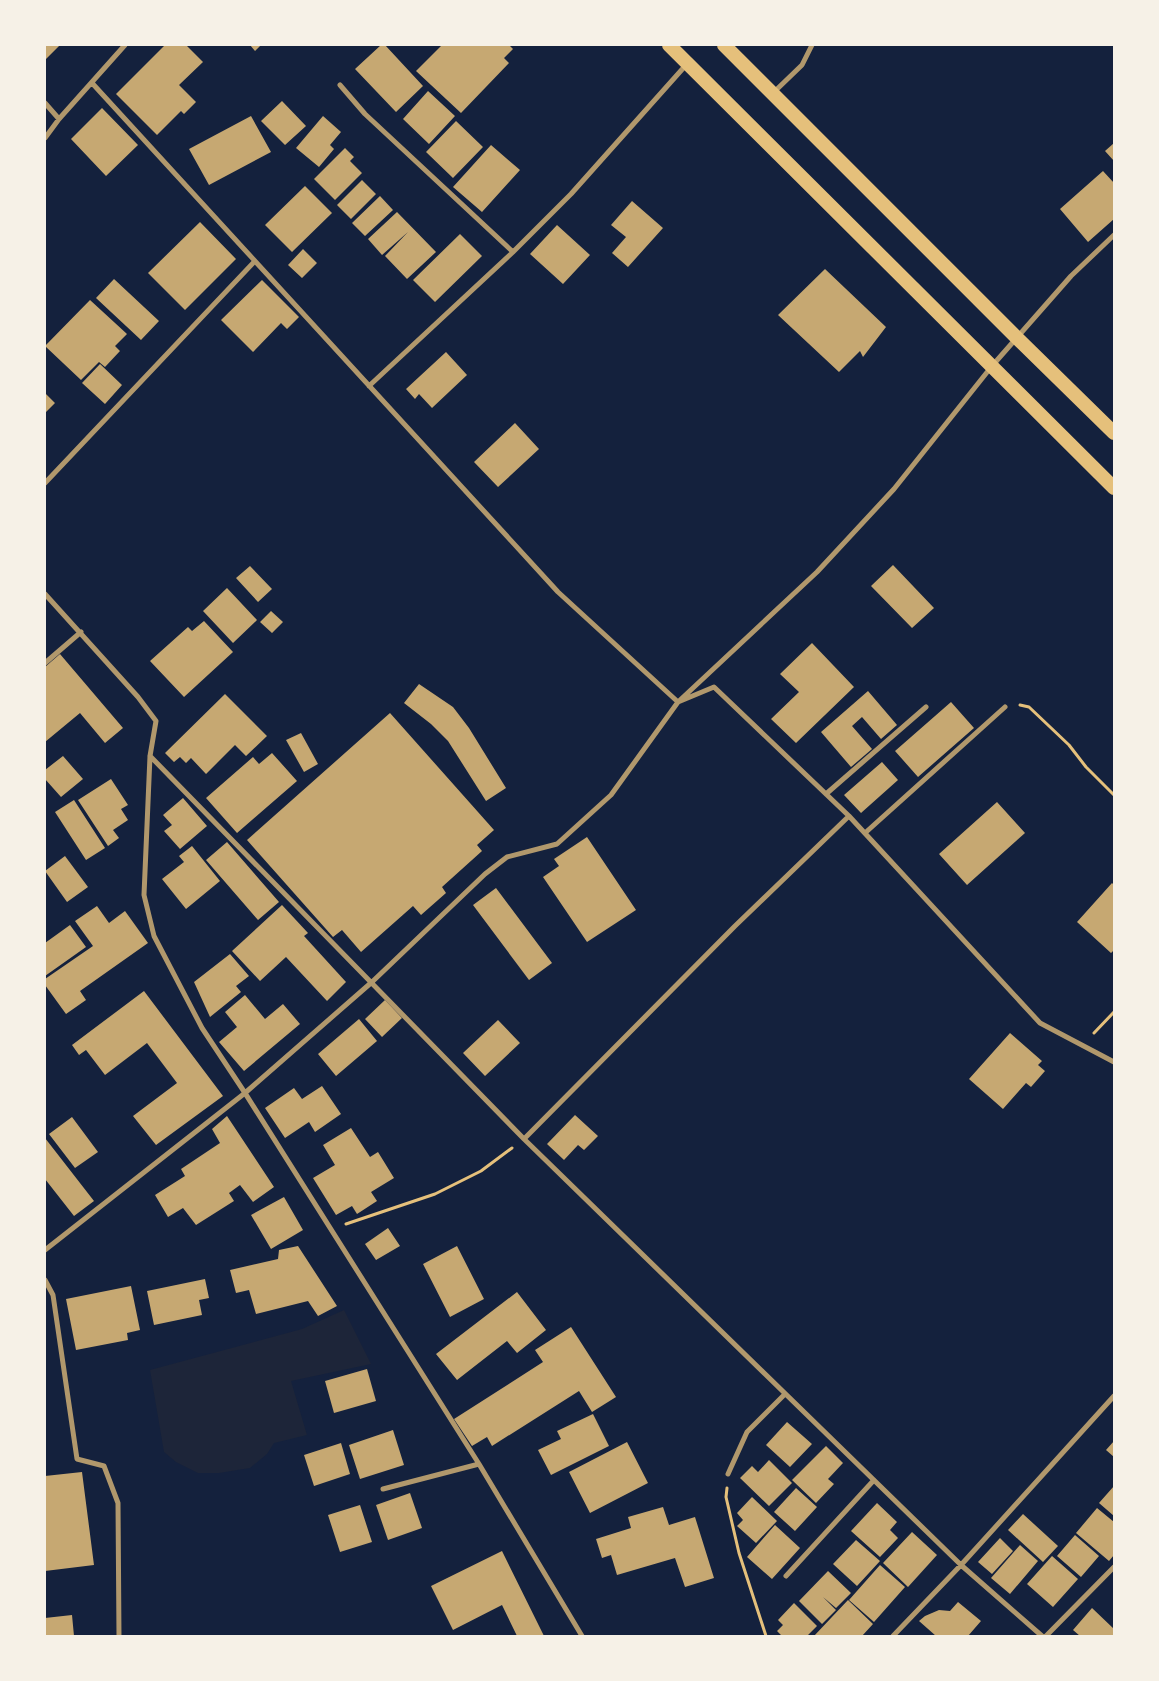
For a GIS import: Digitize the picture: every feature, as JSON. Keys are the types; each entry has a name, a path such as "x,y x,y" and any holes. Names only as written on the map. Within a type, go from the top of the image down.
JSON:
{"highway":[{"path":"668,45 1114,488"},
{"path":"724,45 1114,433"}],"street":[{"path":"45,138 59,119 125,45"},
{"path":"772,94 802,65 812,45"},
{"path":"369,386 513,252 571,194 687,64"},
{"path":"92,83 558,592 678,702"},
{"path":"340,85 365,114 513,252"},
{"path":"45,104 59,119"},
{"path":"45,1250 245,1092 372,982 486,874 507,857 557,844 598,808 611,795 678,702 817,572 894,489 992,366 1071,276 1114,235"},
{"path":"45,483 255,261"},
{"path":"45,594 138,697 156,721 150,756 144,895 154,936 202,1028 245,1092 479,1464 582,1636"},
{"path":"45,663 81,632"},
{"path":"678,702 714,687 849,816 1040,1023 1114,1062"},
{"path":"826,794 926,707"},
{"path":"865,833 1005,707"},
{"path":"150,756 524,1139 961,1565 1042,1636"},
{"path":"524,1139 735,926 849,816"},
{"path":"45,1280 53,1295 77,1459 104,1466 118,1503 119,1636"},
{"path":"728,1474 747,1432 785,1394"},
{"path":"893,1636 961,1565 1114,1396"},
{"path":"383,1490 479,1464"},
{"path":"786,1576 874,1480"},
{"path":"1046,1636 1114,1567"}],"path":[{"path":"1005,707 1017,704 1028,706 1069,745 1086,767 1114,795"},
{"path":"1082,1045 1114,1012"},
{"path":"331,1228 435,1194 481,1171 524,1139"},
{"path":"728,1474 726,1497 737,1544 766,1636"}],"shaded area":[{"path":"344,1310 371,1364 291,1381 307,1435 274,1443 267,1454 250,1468 219,1473 198,1473 176,1462 164,1452 150,1370 302,1329"}],"building":[{"path":"45,45 60,45 45,60"},
{"path":"165,45 186,45 203,62 179,85 196,102 184,114 181,111 157,135 116,94"},
{"path":"250,45 261,45 255,51"},
{"path":"381,45 385,45 423,86 396,112 355,69"},
{"path":"442,45 509,45 513,49 504,58 509,63 461,113 416,71"},
{"path":"428,91 455,116 429,144 403,119"},
{"path":"282,101 306,126 285,145 261,121"},
{"path":"102,108 138,145 106,176 71,139"},
{"path":"251,116 271,152 209,185 189,149"},
{"path":"323,116 341,132 330,145 334,149 319,167 296,148"},
{"path":"456,121 483,147 453,178 426,152"},
{"path":"1114,143 1114,161 1105,151"},
{"path":"491,145 520,170 482,212 453,187"},
{"path":"345,148 354,157 350,161 362,173 335,200 314,179"},
{"path":"1103,171 1114,183 1114,219 1088,242 1060,209"},
{"path":"362,180 376,194 351,219 337,205"},
{"path":"305,186 332,213 292,252 265,225"},
{"path":"380,196 393,210 365,236 352,223"},
{"path":"632,201 663,228 628,267 612,253 626,237 611,225"},
{"path":"397,212 436,252 407,279 385,256 408,232 382,255 368,239"},
{"path":"200,222 236,259 185,310 148,273"},
{"path":"557,225 590,255 563,284 530,254"},
{"path":"460,234 482,256 435,302 413,280"},
{"path":"303,249 317,263 302,278 288,265"},
{"path":"825,269 886,327 863,357 860,351 839,372 778,315"},
{"path":"114,279 159,321 141,340 96,298"},
{"path":"262,280 299,317 287,329 281,323 253,352 221,320"},
{"path":"90,300 127,334 115,346 120,351 105,367 99,362 81,380 45,346"},
{"path":"446,352 467,375 432,408 419,394 415,399 406,389"},
{"path":"100,364 122,385 105,404 82,383"},
{"path":"45,393 55,403 45,413"},
{"path":"515,423 539,449 498,487 474,462"},
{"path":"893,565 934,608 912,628 871,586"},
{"path":"250,566 272,589 258,602 236,578"},
{"path":"227,588 257,620 233,643 203,611"},
{"path":"271,611 283,622 272,633 260,622"},
{"path":"204,621 233,652 184,697 150,661 188,627 192,631"},
{"path":"812,643 854,687 796,743 771,719 799,692 780,674"},
{"path":"60,654 123,728 105,743 80,713 45,742 45,667"},
{"path":"419,684 453,707 469,728 506,788 486,801 448,741 431,724 404,703"},
{"path":"868,691 897,725 881,739 862,717 852,726 872,749 851,767 821,732"},
{"path":"225,694 267,736 246,756 235,745 206,774 191,758 186,763 180,757 174,762 165,753"},
{"path":"951,702 974,728 918,777 895,751"},
{"path":"390,713 494,830 477,845 482,851 442,887 446,893 421,915 413,906 361,952 342,930 333,937 247,840"},
{"path":"301,733 318,764 304,772 286,740"},
{"path":"272,753 297,781 237,833 206,798 253,757 259,764"},
{"path":"63,756 83,779 61,797 45,779 45,770"},
{"path":"882,762 898,780 861,813 844,795"},
{"path":"111,779 128,805 121,809 128,820 113,830 119,838 108,846 78,800"},
{"path":"183,798 207,826 180,849 164,831 172,825 163,815"},
{"path":"74,800 105,848 86,860 55,812"},
{"path":"997,802 1025,833 967,885 939,854"},
{"path":"587,837 636,910 587,942 543,877 559,866 554,859"},
{"path":"227,842 279,902 258,920 206,860"},
{"path":"192,846 220,881 186,909 162,879 184,862 179,856"},
{"path":"65,856 88,887 67,902 45,871"},
{"path":"1112,883 1114,885 1114,950 1111,953 1077,922"},
{"path":"496,888 552,963 529,980 473,905"},
{"path":"282,905 308,933 304,936 346,982 327,1001 286,957 260,981 232,951"},
{"path":"97,906 109,923 125,911 148,943 80,991 86,1000 66,1014 45,985 45,979 93,946 75,921"},
{"path":"70,925 86,947 45,976 45,943"},
{"path":"230,954 249,976 236,986 241,992 210,1017 194,982"},
{"path":"144,991 223,1096 156,1145 133,1116 177,1083 147,1043 105,1075 86,1050 79,1055 72,1045"},
{"path":"245,995 265,1019 283,1004 300,1024 244,1071 219,1042 237,1027 225,1012"},
{"path":"385,1000 402,1018 382,1037 365,1019"},
{"path":"359,1019 377,1041 336,1076 318,1054"},
{"path":"498,1020 520,1043 485,1076 463,1053"},
{"path":"1010,1033 1042,1061 1038,1065 1045,1071 1031,1087 1026,1083 1003,1109 969,1079"},
{"path":"322,1086 341,1114 315,1132 309,1122 285,1138 265,1108 294,1088 302,1099"},
{"path":"575,1115 598,1136 584,1150 578,1145 564,1160 547,1144"},
{"path":"227,1116 274,1187 253,1202 240,1185 229,1193 234,1201 196,1225 183,1208 168,1217 155,1195 185,1176 181,1169 220,1143 212,1129"},
{"path":"72,1117 98,1152 75,1168 49,1134"},
{"path":"351,1128 370,1157 378,1152 394,1178 371,1192 377,1201 357,1214 352,1206 336,1215 313,1178 335,1165 323,1145"},
{"path":"45,1138 94,1201 74,1216 45,1179"},
{"path":"284,1197 303,1230 271,1249 251,1215"},
{"path":"388,1228 400,1246 376,1260 365,1244"},
{"path":"298,1246 337,1306 318,1316 308,1301 256,1314 249,1290 236,1293 230,1270 278,1259 279,1250"},
{"path":"457,1246 484,1299 450,1317 423,1264"},
{"path":"205,1279 209,1298 199,1300 202,1315 154,1325 147,1291"},
{"path":"131,1286 140,1330 127,1333 128,1340 76,1350 66,1299"},
{"path":"517,1292 546,1330 517,1353 507,1341 457,1380 436,1354"},
{"path":"571,1327 616,1397 592,1412 579,1391 492,1446 487,1437 472,1446 454,1419 543,1362 535,1350"},
{"path":"367,1369 376,1401 334,1413 325,1381"},
{"path":"593,1414 609,1446 551,1475 538,1450 561,1439 557,1431"},
{"path":"787,1422 812,1444 790,1467 766,1445"},
{"path":"393,1430 404,1465 360,1479 349,1445"},
{"path":"1114,1441 1114,1457 1106,1450"},
{"path":"627,1442 648,1483 590,1513 569,1472"},
{"path":"341,1443 350,1474 314,1486 304,1455"},
{"path":"826,1446 843,1463 828,1479 834,1484 816,1503 792,1480"},
{"path":"769,1460 792,1483 769,1506 740,1478 752,1466 758,1472"},
{"path":"82,1472 94,1565 45,1571 45,1476"},
{"path":"1114,1486 1114,1516 1099,1503"},
{"path":"796,1488 817,1507 795,1531 774,1512"},
{"path":"410,1493 422,1528 388,1540 376,1505"},
{"path":"752,1497 777,1521 756,1543 737,1526 743,1520 737,1513"},
{"path":"877,1503 897,1522 890,1530 898,1538 880,1557 851,1531"},
{"path":"360,1505 372,1542 340,1552 328,1515"},
{"path":"663,1507 669,1525 695,1517 714,1578 685,1587 675,1558 617,1575 611,1555 602,1558 596,1539 631,1528 628,1517"},
{"path":"1097,1508 1114,1522 1114,1555 1109,1561 1076,1533"},
{"path":"1023,1514 1058,1546 1043,1562 1008,1530"},
{"path":"775,1525 800,1548 772,1579 747,1557"},
{"path":"912,1532 937,1555 908,1587 883,1563"},
{"path":"1075,1535 1099,1556 1081,1577 1057,1556"},
{"path":"1000,1538 1013,1551 992,1574 978,1562"},
{"path":"856,1540 880,1561 857,1586 833,1564"},
{"path":"1020,1545 1038,1561 1010,1594 991,1578"},
{"path":"502,1551 544,1636 517,1636 502,1605 453,1630 431,1586"},
{"path":"1052,1556 1078,1579 1053,1607 1027,1584"},
{"path":"880,1565 905,1587 874,1622 849,1600"},
{"path":"828,1571 851,1593 836,1608 823,1597 836,1610 822,1624 799,1601"},
{"path":"848,1600 873,1624 862,1636 814,1636"},
{"path":"958,1602 981,1621 968,1636 936,1636 919,1621 939,1610 950,1611"},
{"path":"794,1603 817,1626 807,1636 782,1636 777,1631 783,1625 778,1620"},
{"path":"1092,1608 1114,1629 1114,1636 1080,1636 1073,1630"},
{"path":"72,1615 74,1636 45,1636 45,1618"}]}
